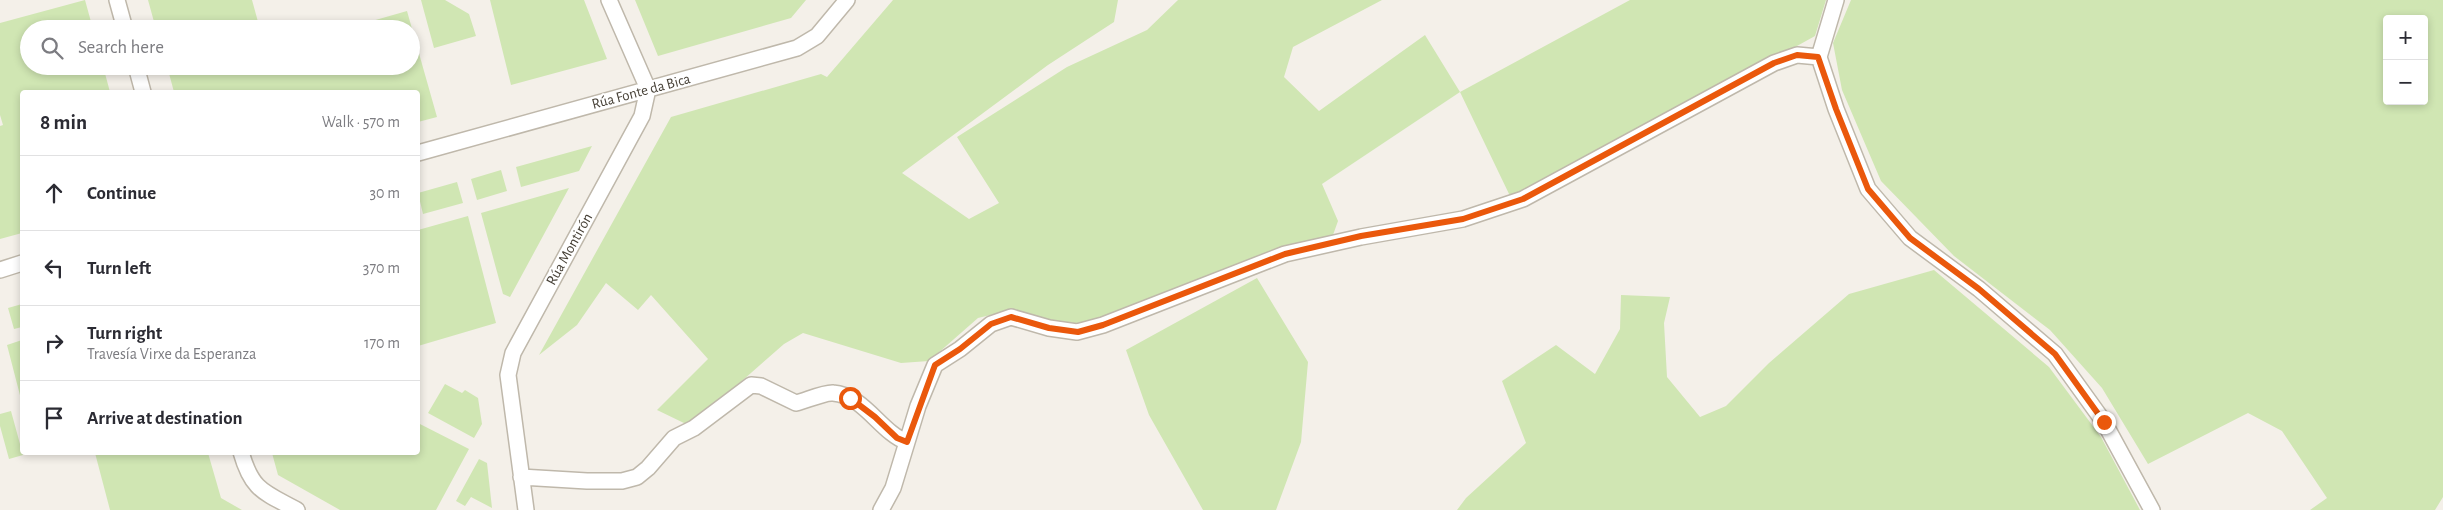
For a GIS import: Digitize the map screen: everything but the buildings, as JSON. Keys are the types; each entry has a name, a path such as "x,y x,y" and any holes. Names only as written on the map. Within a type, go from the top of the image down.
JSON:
{"street":[{"path":"117,0 123,20"},
{"path":"609,0 648,88"},
{"name":"Rúa Fonte da Bica","path":"420,152 797,48 817,36 847,0"},
{"path":"1836,0 1818,57 1836,109 1868,189 1910,238 1979,289 2055,354 2104,422 2152,510"},
{"path":"881,510 893,488 907,442 935,365 960,349 991,324 1011,317 1049,328 1078,332 1103,325 1285,254 1361,236 1463,219 1523,199 1774,63 1797,55 1818,57"},
{"path":"138,75 142,90"},
{"name":"Rúa Montirón","path":"526,510 508,375 513,353 642,116 648,88"},
{"path":"0,270 20,265"},
{"path":"521,477 622,481 637,477 648,468 674,438 694,428 751,385 762,386 796,403 833,393 850,398 875,417 897,438 907,442"},
{"path":"242,455 246,470 257,488 296,510"}],"green space":[{"path":"85,0 91,20 20,20 20,75 105,75 109,90 20,90 20,234 0,239 0,126 3,125 0,115 0,23"},
{"path":"148,0 252,0 258,20 154,20"},
{"path":"421,0 445,0 469,14 476,36 434,48"},
{"path":"490,0 584,0 607,59 511,85"},
{"path":"635,0 806,0 791,18 658,56"},
{"path":"893,0 1118,0 1114,22 1048,65 902,173 969,219 999,203 957,137 1067,67 1147,30 1178,0 1382,0 1293,47 1284,77 1319,111 1425,35 1460,92 1322,184 1338,221 1333,235 1257,256 1153,302 1089,325 1040,319 1011,310 978,318 929,361 901,363 803,333 784,344 718,402 686,424 657,410 708,359 651,295 638,310 606,283 577,325 539,355 671,117 821,74 827,77"},
{"path":"1630,0 1826,0 1815,36 1636,135 1510,196 1460,92"},
{"path":"1851,0 2443,0 2443,497 2435,510 2310,510 2327,498 2282,431 2248,413 2148,464 2102,388 2050,330 1954,256 1881,181 1842,90 1833,43"},
{"path":"407,11 410,20 376,20"},
{"path":"420,57 437,117 420,121 420,90 173,90 169,75 420,75"},
{"path":"592,146 579,171 521,187 516,167"},
{"path":"501,170 507,191 477,200 471,179"},
{"path":"457,182 463,203 423,214 420,192"},
{"path":"569,188 510,297 503,294 481,213"},
{"path":"468,216 496,323 420,345 420,229"},
{"path":"1934,270 2049,367 2101,437 2140,510 1457,510 1466,498 1526,443 1502,381 1556,345 1595,374 1620,329 1621,295 1670,297 1664,323 1667,377 1700,417 1726,406 1769,363 1849,294"},
{"path":"1257,278 1308,362 1301,442 1276,510 1203,510 1149,415 1126,350"},
{"path":"20,305 20,328 14,329 8,308"},
{"path":"20,341 20,395 7,345"},
{"path":"445,384 462,393 465,390 478,398 482,424 474,438 428,413"},
{"path":"11,411 20,444 20,455 23,455 9,459 0,426 0,414"},
{"path":"420,424 469,449 436,510 340,510 278,475 273,455 420,455"},
{"path":"96,455 209,455 221,498 242,510 110,510"},
{"path":"479,459 487,463 492,508 471,497 465,506 456,501"}],"route":[{"path":"850,398 875,417 897,438 907,442 918,406 935,365 960,349 991,324 1011,317 1049,328 1078,332 1103,325 1285,254 1361,236 1463,219 1523,199 1774,63 1797,55 1818,57 1836,109 1868,189 1910,238 1979,289 2055,354 2104,422"}]}
